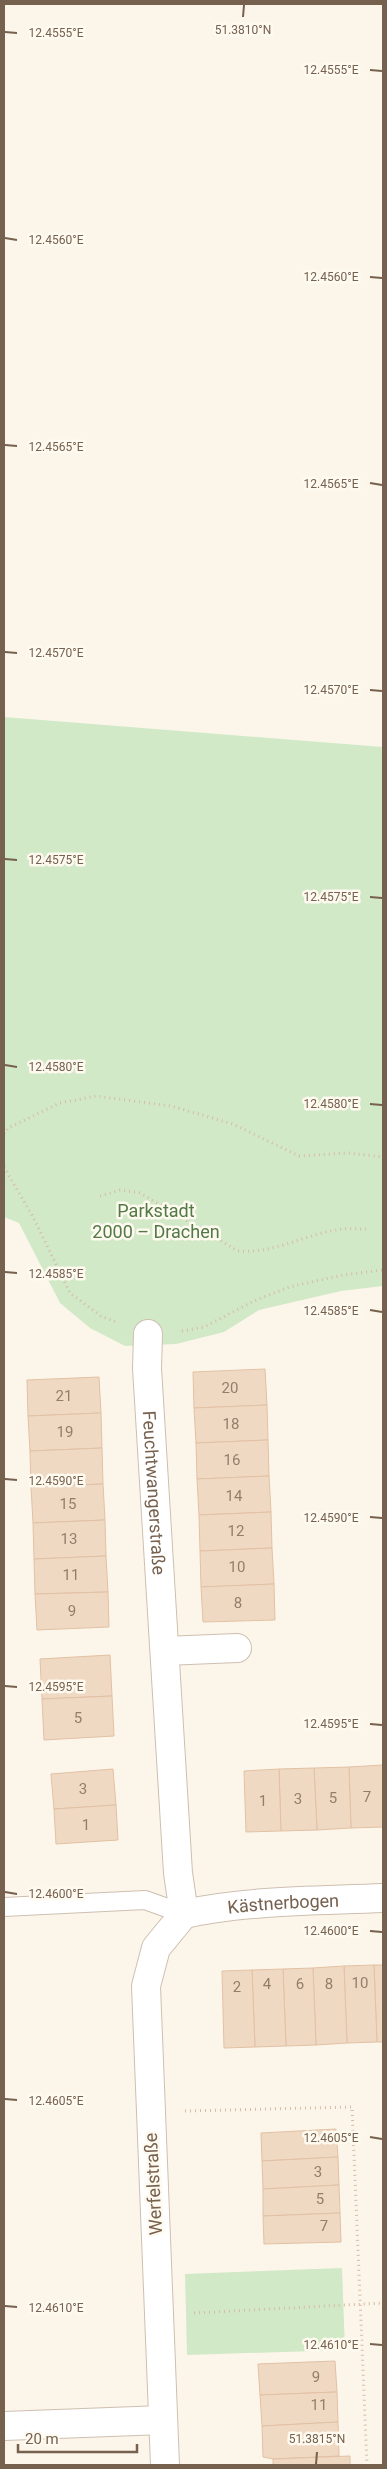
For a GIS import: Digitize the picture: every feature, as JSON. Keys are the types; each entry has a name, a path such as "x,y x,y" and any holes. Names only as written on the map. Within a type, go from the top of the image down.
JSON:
{"street":[{"name":"Feuchtwangerstraße","path":"148,1334 147,1368 166,1651 178,1873 184,1914"},
{"path":"166,1651 237,1648"},
{"name":"Kästnerbogen","path":"184,1914 224,1906 257,1903 383,1898"},
{"name":"Werfelstraße","path":"165,2465 146,1986 156,1948 184,1914"},
{"path":"4,2426 163,2420"}],"lane":[{"path":"4,1907 145,1900 184,1914"}],"path":[{"path":"4,1134 8,1128 60,1103 96,1096 170,1106 233,1124 300,1156 348,1153 383,1157"},
{"path":"4,1167 33,1217 70,1293 101,1316 148,1334 204,1327 254,1301 289,1287 343,1275 383,1270"},
{"path":"100,1196 120,1190 140,1193 238,1251 252,1252 270,1249 337,1229 366,1229"},
{"path":"150,2111 352,2108 367,2465"},
{"path":"159,2315 383,2303"}],"green space":[{"name":"Parkstadt 2000 – Drachen","path":"4,717 383,747 383,1286 341,1291 259,1310 224,1332 176,1344 125,1346 90,1328 60,1303 19,1223 4,1217"},
{"path":"342,2268 345,2350 187,2355 185,2274"}],"building":[{"path":"265,1369 267,1405 194,1408 193,1372"},
{"path":"99,1377 101,1413 28,1416 27,1380"},
{"path":"267,1405 268,1440 196,1443 194,1408"},
{"path":"101,1413 102,1448 30,1451 28,1416"},
{"path":"268,1440 269,1476 197,1479 196,1443"},
{"path":"102,1448 103,1484 31,1487 30,1451"},
{"path":"269,1476 271,1512 199,1515 197,1479"},
{"path":"103,1484 105,1520 33,1523 31,1487"},
{"path":"271,1512 272,1548 200,1551 199,1515"},
{"path":"105,1520 106,1556 34,1559 33,1523"},
{"path":"272,1548 274,1584 201,1587 200,1551"},
{"path":"106,1556 108,1592 35,1594 34,1559"},
{"path":"274,1584 275,1620 203,1622 201,1587"},
{"path":"108,1592 109,1627 37,1630 35,1594"},
{"path":"110,1655 112,1696 42,1699 40,1659"},
{"path":"112,1696 114,1736 44,1740 42,1699"},
{"path":"383,1765 383,1827 351,1828 349,1767"},
{"path":"349,1767 351,1828 317,1830 314,1768"},
{"path":"314,1768 317,1830 281,1831 279,1769"},
{"path":"113,1769 116,1805 54,1809 51,1774"},
{"path":"279,1769 281,1831 246,1832 244,1771"},
{"path":"116,1805 118,1840 56,1844 54,1809"},
{"path":"374,1965 383,1965 383,2042 377,2042"},
{"path":"374,1965 377,2042 347,2043 344,1966"},
{"path":"344,1966 347,2043 316,2045 313,1968"},
{"path":"313,1968 316,2045 286,2046 283,1969"},
{"path":"283,1969 286,2046 255,2047 252,1970"},
{"path":"252,1970 255,2047 224,2048 222,1971"},
{"path":"336,2129 338,2157 262,2161 261,2133"},
{"path":"338,2157 339,2185 263,2189 262,2161"},
{"path":"339,2185 340,2213 263,2216 263,2189"},
{"path":"340,2213 341,2242 264,2244 263,2216"},
{"path":"335,2361 337,2392 260,2395 258,2364"},
{"path":"337,2392 338,2422 262,2426 260,2395"},
{"path":"338,2422 339,2456 273,2459 263,2457 262,2426"},
{"path":"350,2456 350,2465 273,2465 273,2459"}]}
